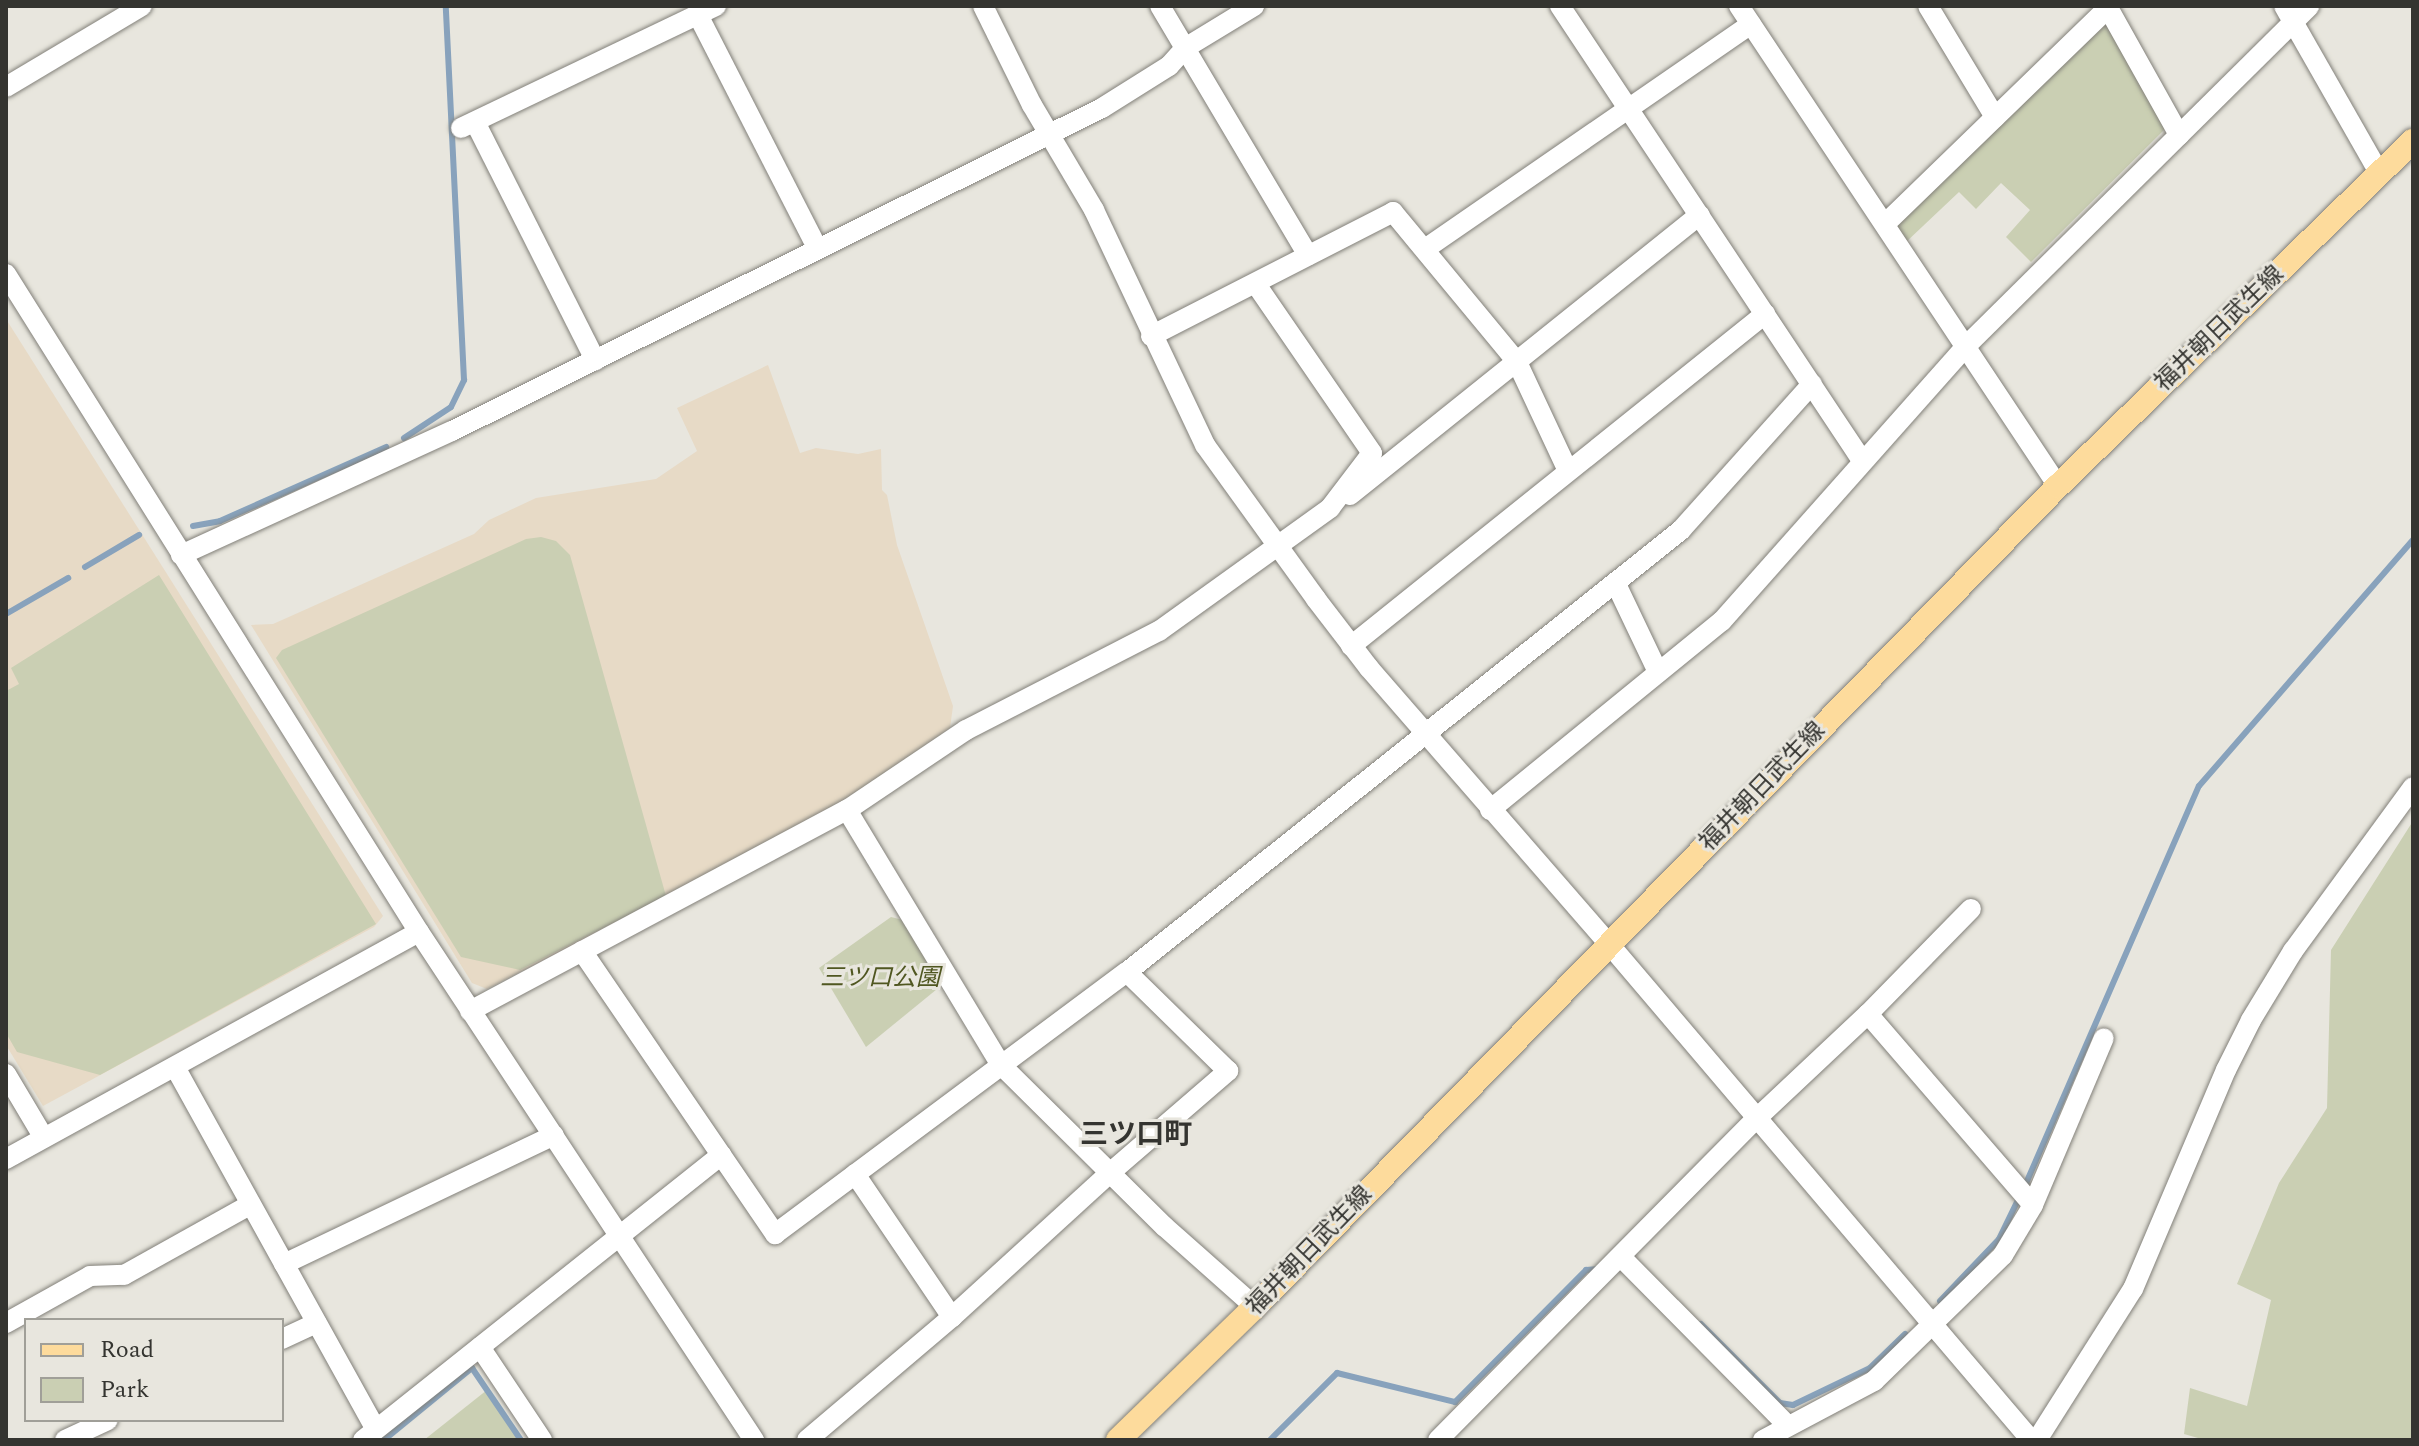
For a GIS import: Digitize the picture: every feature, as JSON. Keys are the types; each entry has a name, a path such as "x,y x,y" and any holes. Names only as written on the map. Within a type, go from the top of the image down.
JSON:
{"main road":[{"name":"福井朝日武生線","path":"1118,1440 1255,1307 2058,486 2413,141"}],"street":[{"path":"6,87 142,6"},
{"path":"983,6 1049,134 1094,210 1205,445 1279,548 1351,646 1609,944 1932,1326 2034,1440 2133,1289 2226,1070 2251,1020 2293,951 2413,787"},
{"path":"1160,6 1308,255"},
{"path":"181,555 452,431 1049,134 1115,100 1169,66 1185,48 1254,6"},
{"path":"1560,6 1863,462"},
{"path":"1739,6 2058,486"},
{"path":"1928,6 1995,117"},
{"path":"1490,810 1722,621 1966,346 2179,135 2289,14 2309,6"},
{"path":"1885,224 2107,7 2179,135"},
{"path":"595,360 468,125 707,11 817,248"},
{"path":"2289,14 2380,174"},
{"path":"1425,249 1751,24"},
{"path":"1151,336 1393,212 1517,362 1568,471"},
{"path":"470,1011 847,810 966,730 1159,631 1279,548 1700,215"},
{"path":"6,274 419,932 754,1440"},
{"path":"1256,284 1372,453 1330,508"},
{"path":"1351,646 1765,314"},
{"path":"582,951 775,1234 1127,972 1616,584 1681,530 1812,384"},
{"path":"1616,584 1658,672"},
{"path":"847,810 1000,1064 1185,1247 1255,1307"},
{"path":"1452,1436 1756,1119 1868,1014 1971,909"},
{"path":"6,1159 419,932"},
{"path":"807,1440 952,1317 1111,1172 1228,1071 1127,972"},
{"path":"1868,1014 2033,1205"},
{"path":"1763,1440 1874,1381 2003,1255 2033,1205 2104,1038"},
{"path":"175,1067 316,1323 370,1434 721,1155"},
{"path":"6,1074 44,1138"},
{"path":"284,1264 554,1135"},
{"path":"855,1174 952,1317"},
{"path":"6,1323 90,1276 124,1275 250,1205"},
{"path":"1621,1257 1788,1426"},
{"path":"284,1338 316,1323"},
{"path":"480,1347 542,1440"},
{"path":"65,1440 104,1422"}],"shaded area":[{"path":"6,319 383,916 374,927 43,1106 6,1045"},
{"path":"768,365 800,453 816,448 858,454 881,449 882,490 887,495 897,545 953,706 950,728 836,807 664,899 487,989 472,983 251,625 273,624 291,616 474,534 489,520 536,498 656,479 697,451 677,408"}],"green space":[{"path":"2107,23 2165,129 2031,262 2006,237 2030,210 2001,183 1976,209 1959,192 1905,243 1895,228"},
{"path":"541,537 556,541 570,555 666,896 520,970 461,957 276,658 282,650 526,539"},
{"path":"159,575 376,924 100,1075 17,1052 6,1033 6,691 19,684 11,668"},
{"path":"2413,821 2413,1440 2205,1440 2184,1434 2190,1388 2247,1406 2271,1300 2237,1284 2279,1183 2327,1108 2331,950"},
{"name":"三ツ口公園","path":"891,917 903,920 942,985 866,1047 819,968"},
{"path":"487,1390 520,1440 424,1440"}],"waterway":[{"path":"404,438 451,407 464,380 446,6"},
{"path":"193,526 220,521 386,447"},
{"path":"85,567 139,535"},
{"path":"2024,1188 2199,786 2413,540"},
{"path":"6,614 68,578"},
{"path":"1940,1301 1999,1239 2019,1198"},
{"path":"1270,1440 1337,1373 1455,1402 1586,1270 1599,1269"},
{"path":"1701,1324 1780,1403 1793,1405 1870,1368 1905,1334"},
{"path":"384,1440 472,1368 521,1440"}],"district":[{"name":"三ツ口町","path":"1136,1135"}]}
